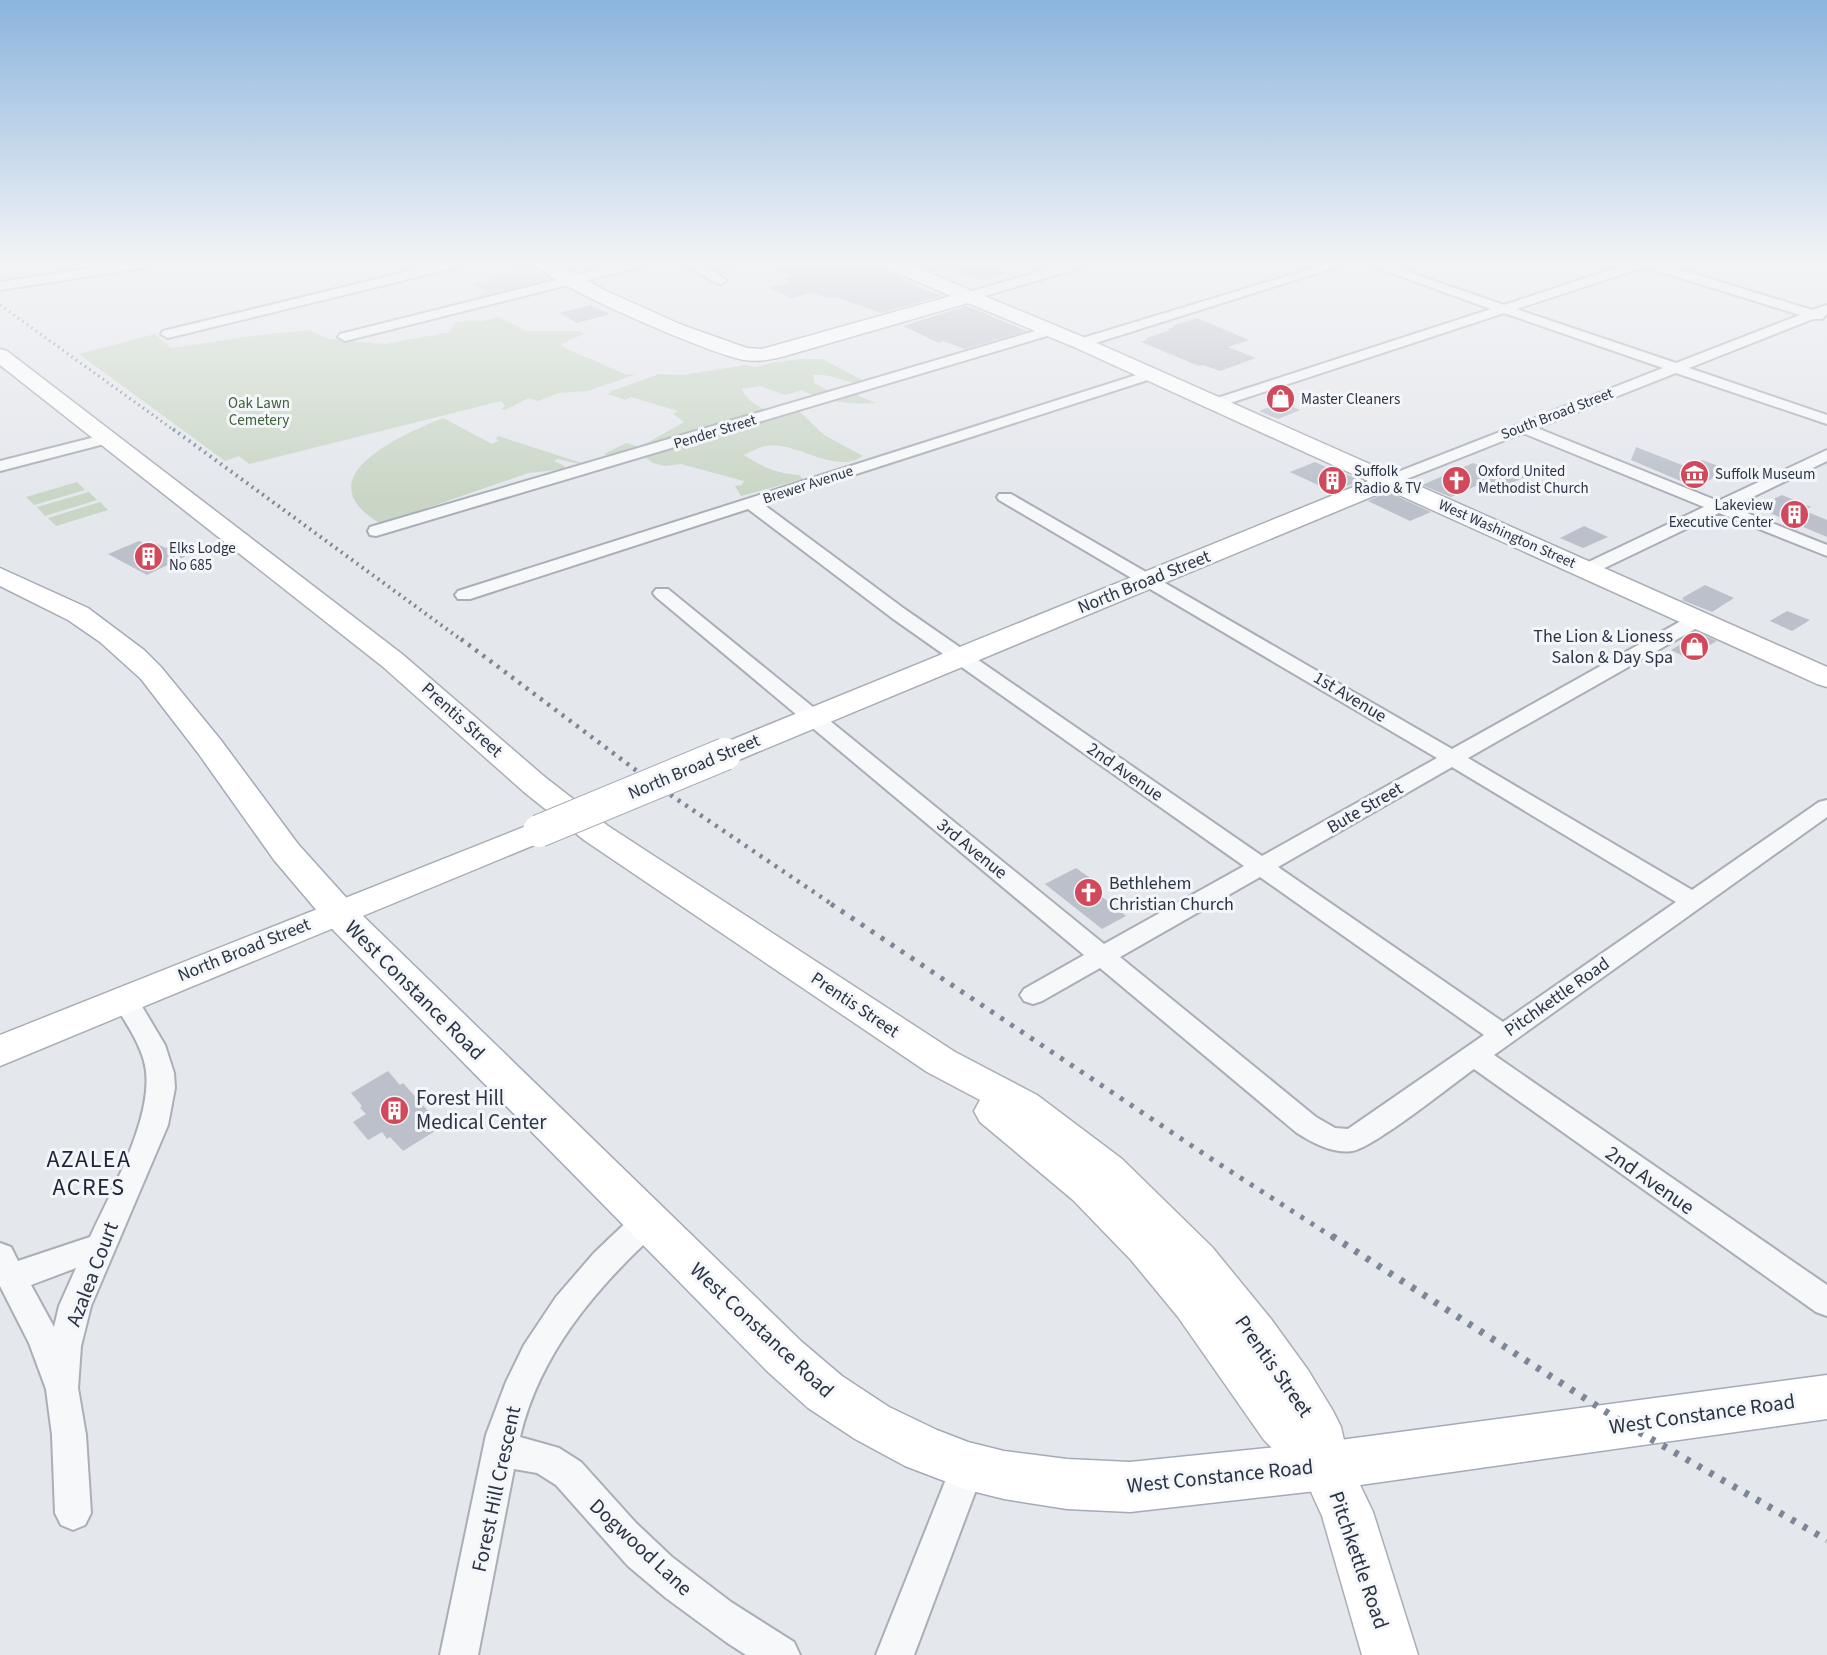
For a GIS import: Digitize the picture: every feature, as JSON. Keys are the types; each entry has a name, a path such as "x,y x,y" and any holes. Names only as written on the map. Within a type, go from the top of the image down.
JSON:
{"street":[{"path":"705,340 736,352 753,355 778,352 818,340"},
{"name":"Pender Street","path":"376,531 1018,340"},
{"name":"West Washington Street","path":"1075,340 1827,678"},
{"path":"1081,343 1090,340"},
{"path":"1216,403 1406,340"},
{"path":"1597,340 1827,420"},
{"name":"South Broad Street","path":"1388,481 1748,340"},
{"name":"Prentis Street","path":"0,355 392,660 535,785 596,832 941,1062 988,1106 1088,1188 1147,1247 1194,1303 1281,1424 1325,1466"},
{"name":"Brewer Avenue","path":"464,595 1152,374"},
{"path":"1523,428 1827,551"},
{"path":"0,466 107,439"},
{"path":"1586,570 1827,455"},
{"name":"North Broad Street","path":"0,1051 1388,481"},
{"name":"1st Avenue","path":"1005,497 1693,901"},
{"name":"2nd Avenue","path":"751,503 899,614 1503,1035"},
{"name":"West Constance Road","path":"0,576 78,614 134,656 151,673 208,746 285,852 338,912 785,1357 825,1392 872,1423 923,1449 968,1466 1004,1475 1067,1485 1130,1487 1325,1466 1827,1397"},
{"name":"3rd Avenue","path":"662,593 1283,1105"},
{"name":"Bute Street","path":"1033,995 1697,620"},
{"name":"Pitchkettle Road","path":"1283,1105 1330,1139 1342,1142 1354,1140 1827,807"},
{"name":"Azalea Court","path":"62,1387 65,1346 75,1306 154,1125 161,1102 163,1079 158,1058 124,1000"},
{"name":"2nd Avenue","path":"1474,1055 1827,1302"},
{"name":"Forest Hill Crescent","path":"459,1655 476,1584 510,1409 527,1369 582,1286 613,1252 647,1222"},
{"path":"5,1266 27,1273 102,1246"},
{"name":"Azalea Court","path":"5,1266 49,1354 62,1387 69,1425 73,1513"},
{"name":"Dogwood Lane","path":"500,1453 515,1452 539,1456 563,1469 623,1536 679,1587 743,1633 781,1655"},
{"path":"895,1655 968,1466"},
{"name":"Pitchkettle Road","path":"1325,1466 1347,1512 1390,1655"}],"green space":[{"name":"Oak Lawn Cemetery","path":"131,340 162,340 171,348 224,340 343,340 385,344 405,340 570,340 561,344 565,348 627,375 636,374 588,391 558,393 538,401 529,398 505,410 501,409 505,406 501,401 249,464 239,456 225,461 79,354"},
{"path":"802,359 822,359 868,383 854,383 813,375 814,383 827,390 849,388 859,396 876,403 838,402 802,390 785,395 760,386 741,389 752,402 766,410 789,412 798,410 824,435 863,456 852,461 840,462 789,448 760,447 744,455 770,469 799,475 803,479 741,496 735,486 742,485 744,481 681,464 665,466 653,463 641,455 612,457 604,454 626,443 640,447 684,422 673,414 678,411 631,397 625,400 608,394 612,391 659,374 683,375"},
{"path":"443,418 492,444 499,441 496,439 498,436 585,464 595,459 599,460 584,465 557,459 554,461 566,469 528,473 381,524 359,507 351,490 355,475 367,460 384,447 404,435"},
{"path":"77,482 85,490 34,505 26,497"},
{"path":"89,492 97,500 45,516 37,507"},
{"path":"100,502 108,510 56,526 48,518"}],"building":[{"path":"933,340 995,340 965,349 943,341 939,343"},
{"path":"1248,340 1228,347 1256,358 1220,371 1203,365 1199,366 1141,342"},
{"path":"1282,402 1300,410 1278,419 1259,411"},
{"name":"Suffolk Museum","path":"1636,447 1687,467 1702,460 1730,470 1695,487 1631,460"},
{"path":"1315,462 1362,481 1331,491 1290,472"},
{"name":"Oxford United Methodist Church","path":"1473,463 1493,471 1506,465 1530,475 1502,487 1487,481 1451,497 1422,485"},
{"path":"1388,492 1431,512 1410,521 1368,501"},
{"name":"Lakeview Executive Center","path":"1782,495 1811,507 1803,510 1827,520 1827,537 1756,507"},
{"path":"1584,526 1608,537 1583,548 1560,538"},
{"name":"Elks Lodge No 685","path":"139,541 148,545 155,543 166,548 173,545 190,554 147,575 108,554"},
{"path":"1705,585 1734,598 1712,612 1682,600"},
{"path":"1787,611 1810,620 1792,631 1770,621"},
{"name":"The Lion & Lioness Salon & Day Spa","path":"1699,633 1717,641 1687,658 1671,650"},
{"path":"1076,868 1093,880 1086,884 1126,916 1102,929 1045,884"},
{"name":"Forest Hill Medical Center","path":"388,1071 400,1085 403,1083 430,1113 428,1114 440,1128 403,1151 390,1137 387,1139 382,1132 368,1140 353,1122 366,1114 351,1093"}],"railway":[{"path":"49,340 175,431"},
{"path":"173,429 463,641"},
{"path":"461,639 653,783 833,905"},
{"path":"831,904 1216,1162 1334,1238"},
{"path":"1332,1236 1625,1424 1827,1540"}],"place":[{"name":"Master Cleaners","path":"1280,399"},
{"name":"Suffolk Museum","path":"1694,474"},
{"name":"Suffolk Radio & TV","path":"1333,480"},
{"name":"Oxford United Methodist Church","path":"1457,480"},
{"name":"Lakeview Executive Center","path":"1794,514"},
{"name":"Elks Lodge No 685","path":"148,557"},
{"name":"The Lion & Lioness Salon & Day Spa","path":"1694,646"},
{"name":"Bethlehem Christian Church","path":"1088,893"},
{"name":"Forest Hill Medical Center","path":"395,1110"}],"district":[{"name":"AZALEA ACRES","path":"89,1173"}]}
